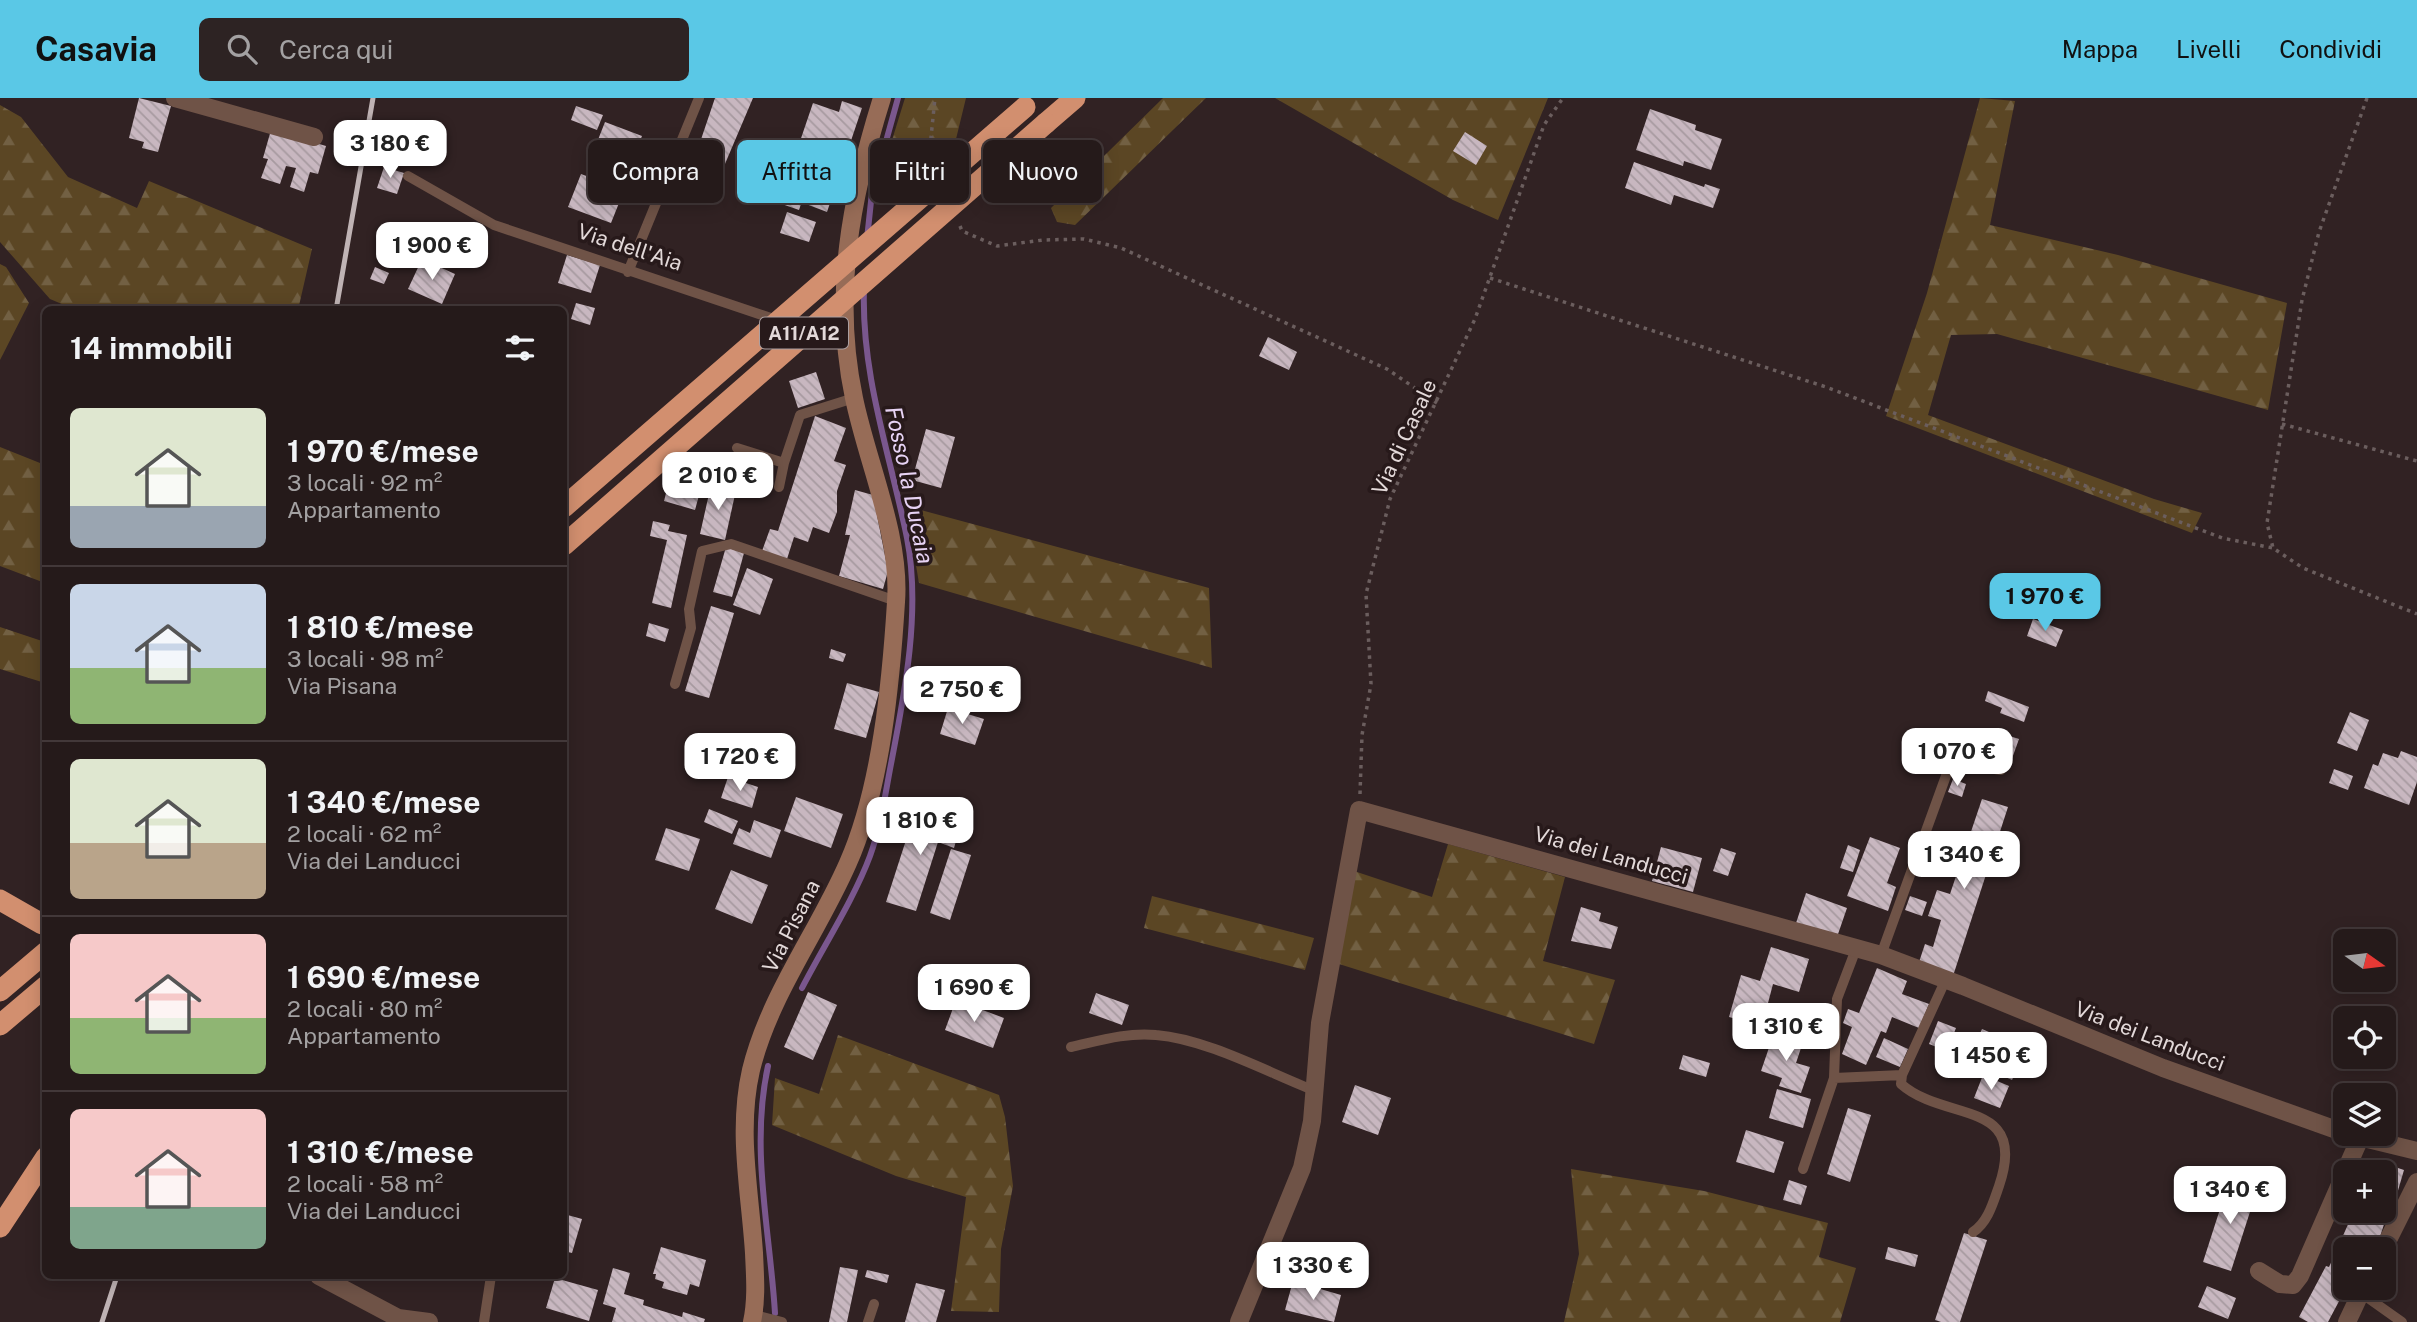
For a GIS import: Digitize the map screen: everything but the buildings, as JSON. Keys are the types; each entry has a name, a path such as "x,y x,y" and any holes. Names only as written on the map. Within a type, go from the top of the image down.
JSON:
{"highway":[{"name":"A11/A12","path":"567,542 1075,98"},
{"name":"A11/A12","path":"567,504 1030,102"},
{"path":"0,900 42,924"},
{"path":"0,991 42,955"},
{"path":"0,1025 42,989"},
{"path":"0,1227 42,1163"}],"main road":[{"name":"Via Pisana","path":"753,1318 755,1275 743,1137 747,1088 769,1019 834,894 859,834 887,700 896,601 894,556 854,398 845,343 848,234 855,191 882,98"}],"street":[{"path":"174,98 314,137"},
{"path":"1239,1322 1302,1168 1312,1121 1320,1023 1359,810"},
{"name":"Via dei Landucci","path":"1359,810 1881,955 2164,1068 2333,1129"},
{"name":"Via dei Landucci","path":"2394,1146 2417,1152"},
{"path":"2390,1237 2417,1182"},
{"path":"2259,1271 2280,1284 2292,1285 2300,1276 2333,1200"},
{"path":"325,1279 398,1318 429,1322"},
{"path":"2347,1322 2358,1300"}],"lane":[{"path":"628,272 699,98"},
{"name":"Via dell'Aia","path":"408,176 494,225 628,272 746,307 845,343"},
{"path":"779,487 800,415 854,398"},
{"path":"737,448 785,463"},
{"path":"675,684 691,628 689,609 702,551 731,544 896,601"},
{"path":"1881,955 1951,762 2001,770"},
{"path":"1802,1169 1834,1078 1837,999 1856,949"},
{"path":"1946,979 1902,1075 1901,1084 1986,1121 2004,1136 2006,1144 2001,1180 1986,1218 1973,1232"},
{"path":"1071,1047 1126,1036 1155,1035 1188,1041 1313,1090"},
{"path":"1834,1078 1902,1075"},
{"path":"484,1322 491,1279"},
{"path":"2374,1300 2402,1322"},
{"path":"868,1322 874,1304"},
{"path":"753,1318 782,1322"}],"path":[{"path":"931,140 935,98"},
{"name":"Via di Casale","path":"1359,810 1362,736 1371,684 1366,594 1390,499 1437,403 1490,278 1544,125 1563,98"},
{"path":"2273,548 2267,523 2302,300 2316,243 2367,98"},
{"path":"957,219 962,231 997,246 1043,240 1084,239 1121,248 1387,369 1437,403"},
{"path":"1490,278 1826,387 2222,538 2273,548 2303,568 2417,614"},
{"path":"2282,424 2417,461"}],"green space":[{"path":"905,98 966,98 955,140 892,140"},
{"path":"1163,98 1206,98 1102,199 1102,158"},
{"path":"1275,98 1548,98 1498,220 1453,200"},
{"path":"1980,98 2015,101 1990,225 2118,255 2287,303 2268,410 1997,334 1951,335 1928,415 2154,499 2202,513 2192,533 1886,416 1927,293"},
{"path":"0,105 21,117 68,177 137,208 149,181 312,249 299,306 67,306 50,299 0,242"},
{"path":"1056,203 1098,203 1075,225 1057,222 1051,208"},
{"path":"0,264 6,267 29,303 0,360"},
{"path":"0,447 42,464 42,582 0,566"},
{"path":"906,506 1209,588 1212,668 919,583"},
{"path":"0,627 42,641 42,682 0,669"},
{"path":"1448,844 1565,877 1543,961 1615,980 1594,1044 1339,964 1354,871 1432,897"},
{"path":"1152,896 1314,938 1305,970 1144,928"},
{"path":"838,1035 999,1095 1005,1117 1013,1186 1001,1249 999,1312 951,1311 966,1197 896,1176 772,1125 775,1078 819,1094"},
{"path":"1571,1169 1704,1191 1828,1223 1819,1257 1856,1268 1840,1322 1564,1322 1579,1254"}],"waterway":[{"name":"Fosso la Ducaia","path":"867,239 872,192 898,98"},
{"name":"Fosso la Ducaia","path":"802,988 856,889 874,845 910,651 911,565 872,383 864,320 864,288"},
{"path":"768,1066 763,1097 761,1159 775,1313"}],"railway":[{"path":"337,306 373,98"},
{"path":"102,1322 116,1279"}]}
